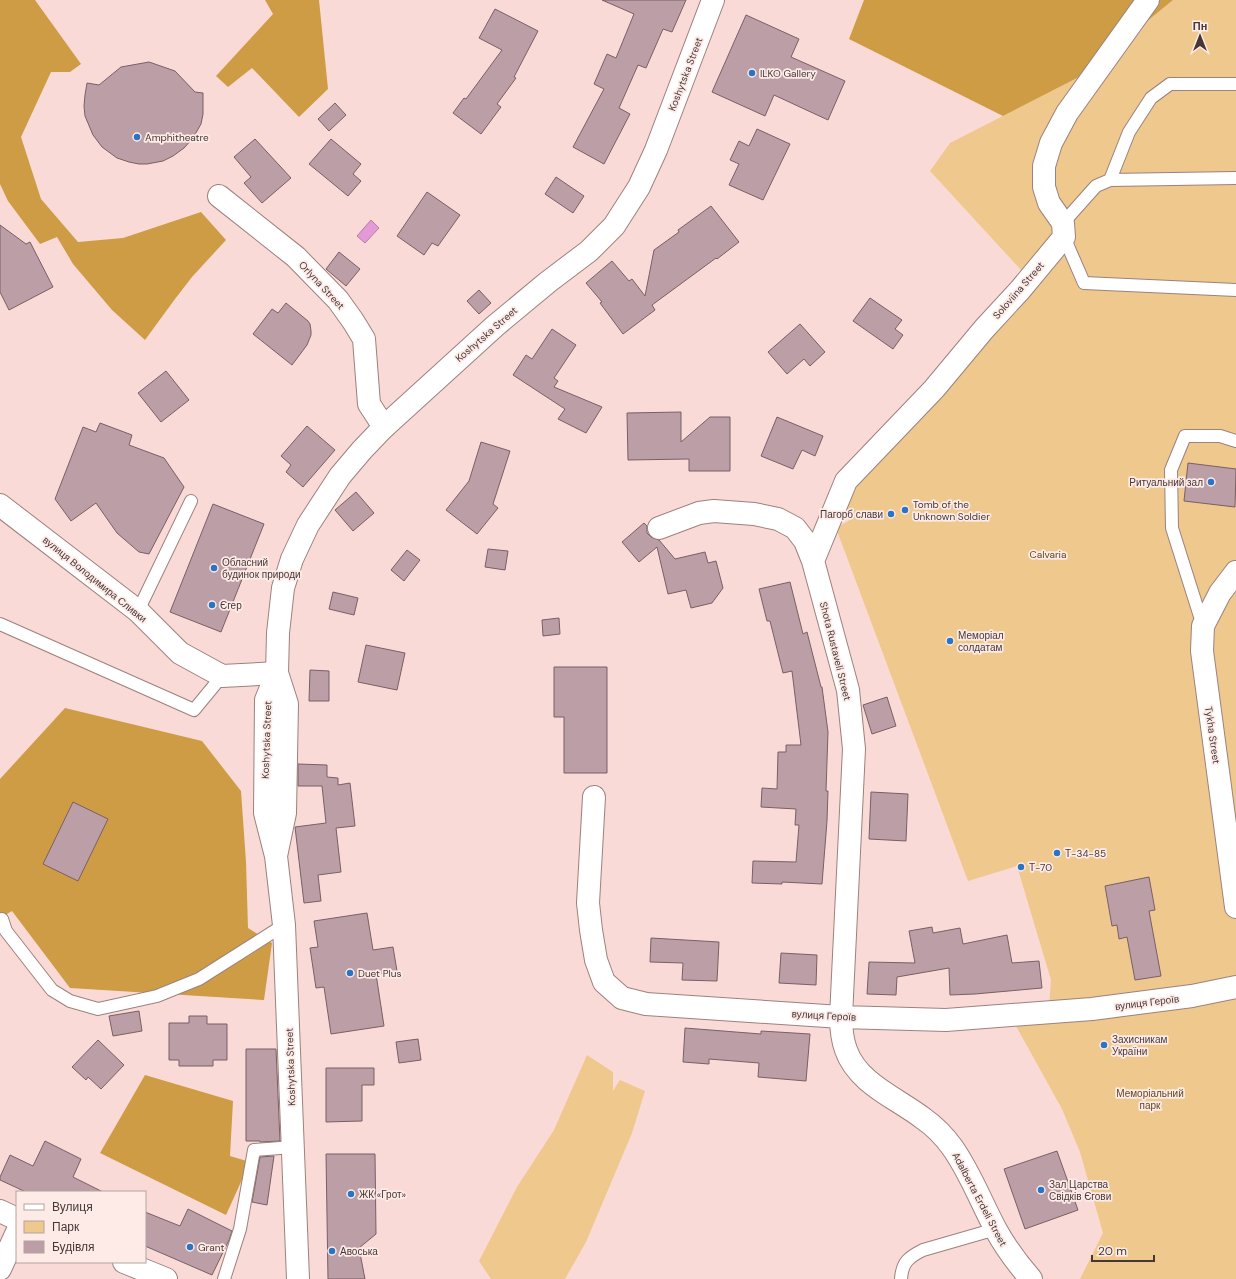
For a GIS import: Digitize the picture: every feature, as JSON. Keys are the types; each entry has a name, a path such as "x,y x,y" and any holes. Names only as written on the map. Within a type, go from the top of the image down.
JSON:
{"street":[{"name":"Koshytska Street","path":"298,1279 284,925 276,856 265,813 266,700 277,673 278,633 283,588 292,559 308,525 340,476 384,427 495,326 548,282 589,251 614,226 639,187 656,150 713,0"},
{"path":"1064,230 1049,203 1044,187 1044,166 1051,143 1068,113 1148,0"},
{"name":"Orlyna Street","path":"219,196 296,257 338,300 353,321 364,340 369,404 384,427"},
{"name":"Soloviina Street","path":"813,561 846,481 934,389 984,329 1020,290 1064,230"},
{"name":"вулиця Володимира Сливки","path":"0,504 138,611 180,653 222,676"},
{"name":"Shota Rustaveli Street","path":"659,528 699,513 714,511 754,514 778,519 795,528 805,541 813,561 848,690 854,748 841,1017"},
{"name":"Tykha Street","path":"1236,572 1220,593 1203,626 1202,651 1236,907"},
{"path":"222,676 277,673"},
{"name":"вулиця Героїв","path":"594,797 588,903 591,930 596,960 604,982 622,998 646,1004 841,1017 946,1020 1053,1013 1192,996 1236,987"},
{"name":"Adalberta Erdeli Street","path":"841,1017 842,1035 846,1051 854,1065 869,1082 924,1119 939,1132 952,1147 970,1176 996,1229 1014,1260 1031,1279"},
{"path":"0,1211 16,1219"},
{"path":"0,1269 16,1234"},
{"path":"126,1263 166,1279"}],"lane":[{"path":"1110,180 1129,132 1151,98 1170,84 1236,84"},
{"path":"1236,178 1110,180 1096,186 1064,230 1084,283 1236,290"},
{"path":"1203,626 1172,528 1171,470 1185,436 1220,436 1236,441"},
{"path":"138,611 191,501"},
{"path":"0,624 194,710 222,676"},
{"path":"2,919 6,930 52,990 70,1001 98,1008 157,996 199,979 284,925"},
{"path":"224,1279 240,1229 254,1150 293,1147"},
{"path":"901,1279 905,1262 913,1255 923,1250 996,1229"}],"green space":[{"name":"Calvaria","path":"1173,0 1236,0 1236,1279 1080,1279 1103,1233 1080,1152 1062,1109 1016,1026 1048,1020 1051,980 1017,866 968,881 836,528 850,520 841,503 1022,271 930,171 950,143 1079,77"},
{"path":"587,1055 613,1072 613,1091 620,1080 645,1091 632,1133 586,1242 565,1279 491,1279 479,1261 517,1187 554,1130"}],"shaded area":[{"path":"0,0 35,0 81,64 70,72 51,72 21,137 41,199 78,242 123,238 201,212 226,240 192,277 145,340 112,310 73,264 57,237 40,244 8,201 0,184"},
{"path":"265,0 319,0 328,89 299,117 252,68 228,87 216,76 273,14"},
{"path":"864,0 1173,0 1079,77 1003,116 849,39"},
{"path":"371,220 379,228 365,243 357,236"},
{"path":"65,708 202,741 241,791 246,862 248,928 272,943 264,1000 70,988 12,911 0,918 0,779"},
{"path":"145,1075 233,1101 230,1156 250,1162 226,1215 100,1153"}],"building":[{"path":"602,0 686,0 672,32 663,29 646,68 638,65 619,108 630,114 604,164 573,147 604,89 594,84 607,54 616,58 634,14"},
{"path":"495,9 538,31 514,77 516,78 497,104 501,107 481,134 453,113 464,98 466,99 502,50 479,38"},
{"name":"ILKO Gallery","path":"746,15 799,39 791,57 845,81 828,120 774,95 765,116 712,92"},
{"path":"149,62 175,71 195,92 203,93 203,114 201,124 193,138 184,148 163,161 139,164 117,158 102,147 93,135 85,116 85,95 87,83 99,85 121,67"},
{"path":"335,103 346,115 329,131 318,119"},
{"path":"757,129 790,144 763,200 729,185 739,164 730,160 739,141 749,146"},
{"path":"255,139 291,178 262,203 244,183 251,177 234,157"},
{"path":"331,139 361,164 353,174 361,181 348,196 309,164"},
{"path":"556,177 584,196 573,213 545,194"},
{"path":"427,192 460,215 438,246 432,243 424,255 397,236"},
{"path":"711,206 739,242 652,305 655,310 623,334 600,303 602,302 586,283 612,261 629,281 632,279 645,296 654,250"},
{"path":"0,225 26,244 30,242 53,287 9,310 0,292"},
{"path":"339,252 360,269 346,286 326,269"},
{"path":"479,290 491,303 479,314 467,301"},
{"path":"870,298 902,320 895,329 903,335 893,349 853,321"},
{"path":"286,303 308,321 311,331 307,345 292,365 253,334 272,309 278,313"},
{"path":"800,324 825,352 810,366 804,359 787,374 768,352"},
{"path":"552,329 576,345 554,378 558,381 554,387 602,407 586,433 558,419 565,409 513,375 526,355 532,359"},
{"path":"166,371 189,400 161,422 138,393"},
{"path":"681,412 681,442 710,417 730,417 730,471 689,471 689,459 628,460 627,413"},
{"path":"777,417 823,436 815,456 802,450 793,469 761,456"},
{"path":"100,423 132,435 129,445 164,458 184,487 149,554 139,552 117,533 96,503 71,521 55,499 83,427 96,432"},
{"path":"307,426 335,450 303,487 286,472 291,465 281,456"},
{"path":"481,442 510,451 493,504 498,508 477,534 446,510 469,481"},
{"name":"Ритуальний зал","path":"1188,463 1236,469 1235,507 1184,501"},
{"path":"356,492 374,513 353,531 335,510"},
{"path":"213,504 264,524 221,632 170,612"},
{"path":"644,523 647,526 647,533 651,537 659,540 675,559 705,552 708,563 716,561 723,588 712,603 691,608 686,590 668,594 657,547 639,562 622,542"},
{"path":"488,549 508,551 505,570 485,567"},
{"path":"407,550 420,560 404,581 391,570"},
{"path":"790,582 803,634 807,632 822,687 828,732 826,791 828,791 827,821 822,884 782,882 782,884 752,883 753,861 796,862 799,825 795,825 796,809 761,807 762,788 777,789 778,752 786,752 786,745 801,745 792,671 783,673 770,621 767,621 759,589"},
{"path":"333,592 358,598 354,615 329,609"},
{"path":"559,618 560,634 543,636 542,620"},
{"path":"366,645 405,653 397,690 358,682"},
{"path":"554,667 607,667 607,773 564,773 564,717 554,717"},
{"path":"310,670 329,671 329,701 309,701"},
{"path":"887,697 896,726 872,734 863,705"},
{"path":"298,764 327,765 327,777 338,778 338,785 350,783 355,826 336,828 341,872 318,875 321,901 304,903 295,827 326,823 322,786 298,786"},
{"path":"871,792 908,794 906,841 869,839"},
{"path":"73,802 108,819 78,881 43,864"},
{"path":"1149,877 1155,910 1149,911 1161,976 1135,980 1127,937 1119,939 1117,925 1112,926 1105,886"},
{"name":"Duet Plus","path":"367,913 373,950 393,947 397,971 376,974 384,1026 331,1034 324,987 316,988 310,948 318,947 314,921"},
{"path":"932,927 933,933 960,928 963,944 1007,935 1012,963 1039,961 1042,988 950,995 949,968 897,977 896,995 867,994 869,962 915,963 909,931"},
{"path":"651,938 719,942 717,981 682,980 683,963 650,962"},
{"path":"781,953 817,955 816,985 779,983"},
{"path":"139,1011 142,1031 113,1036 109,1016"},
{"path":"189,1016 207,1016 207,1024 227,1024 227,1060 213,1060 213,1066 179,1066 179,1060 169,1060 169,1023 189,1023"},
{"path":"685,1028 761,1034 761,1031 810,1034 806,1081 758,1077 759,1063 709,1059 709,1064 683,1062"},
{"path":"418,1039 421,1060 399,1063 396,1042"},
{"path":"98,1040 124,1065 101,1089 88,1077 86,1080 72,1067"},
{"path":"246,1049 276,1049 280,1141 246,1141"},
{"path":"326,1068 374,1068 374,1085 362,1085 362,1121 326,1122"},
{"path":"45,1141 81,1159 73,1177 101,1191 24,1191 0,1180 10,1155 33,1166"},
{"name":"Зал Царства Свідків Єгови","path":"1057,1151 1078,1210 1025,1229 1004,1169"},
{"name":"ЖК «Грот»","path":"326,1154 375,1154 376,1234 359,1248 365,1279 328,1279"},
{"path":"274,1156 267,1205 252,1202 260,1157"},
{"path":"188,1209 232,1231 212,1275 146,1246 146,1212 180,1226"}],"place":[{"name":"ILKO Gallery","path":"752,73"},
{"name":"Amphitheatre","path":"137,137"},
{"name":"Ритуальний зал","path":"1211,482"},
{"name":"Tomb of the Unknown Soldier","path":"905,510"},
{"name":"Пагорб слави","path":"891,514"},
{"name":"Обласний будинок природи","path":"214,568"},
{"name":"Єгер","path":"212,605"},
{"name":"Меморіал солдатам","path":"950,641"},
{"name":"Т-34-85","path":"1057,853"},
{"name":"Т-70","path":"1021,867"},
{"name":"Duet Plus","path":"350,973"},
{"name":"Захисникам України","path":"1104,1045"},
{"name":"Зал Царства Свідків Єгови","path":"1041,1190"},
{"name":"ЖК «Грот»","path":"351,1194"},
{"name":"Grant","path":"190,1247"},
{"name":"Авоська","path":"332,1251"}],"park label":[{"name":"Меморіальний парк","path":"1150,1098"}]}
